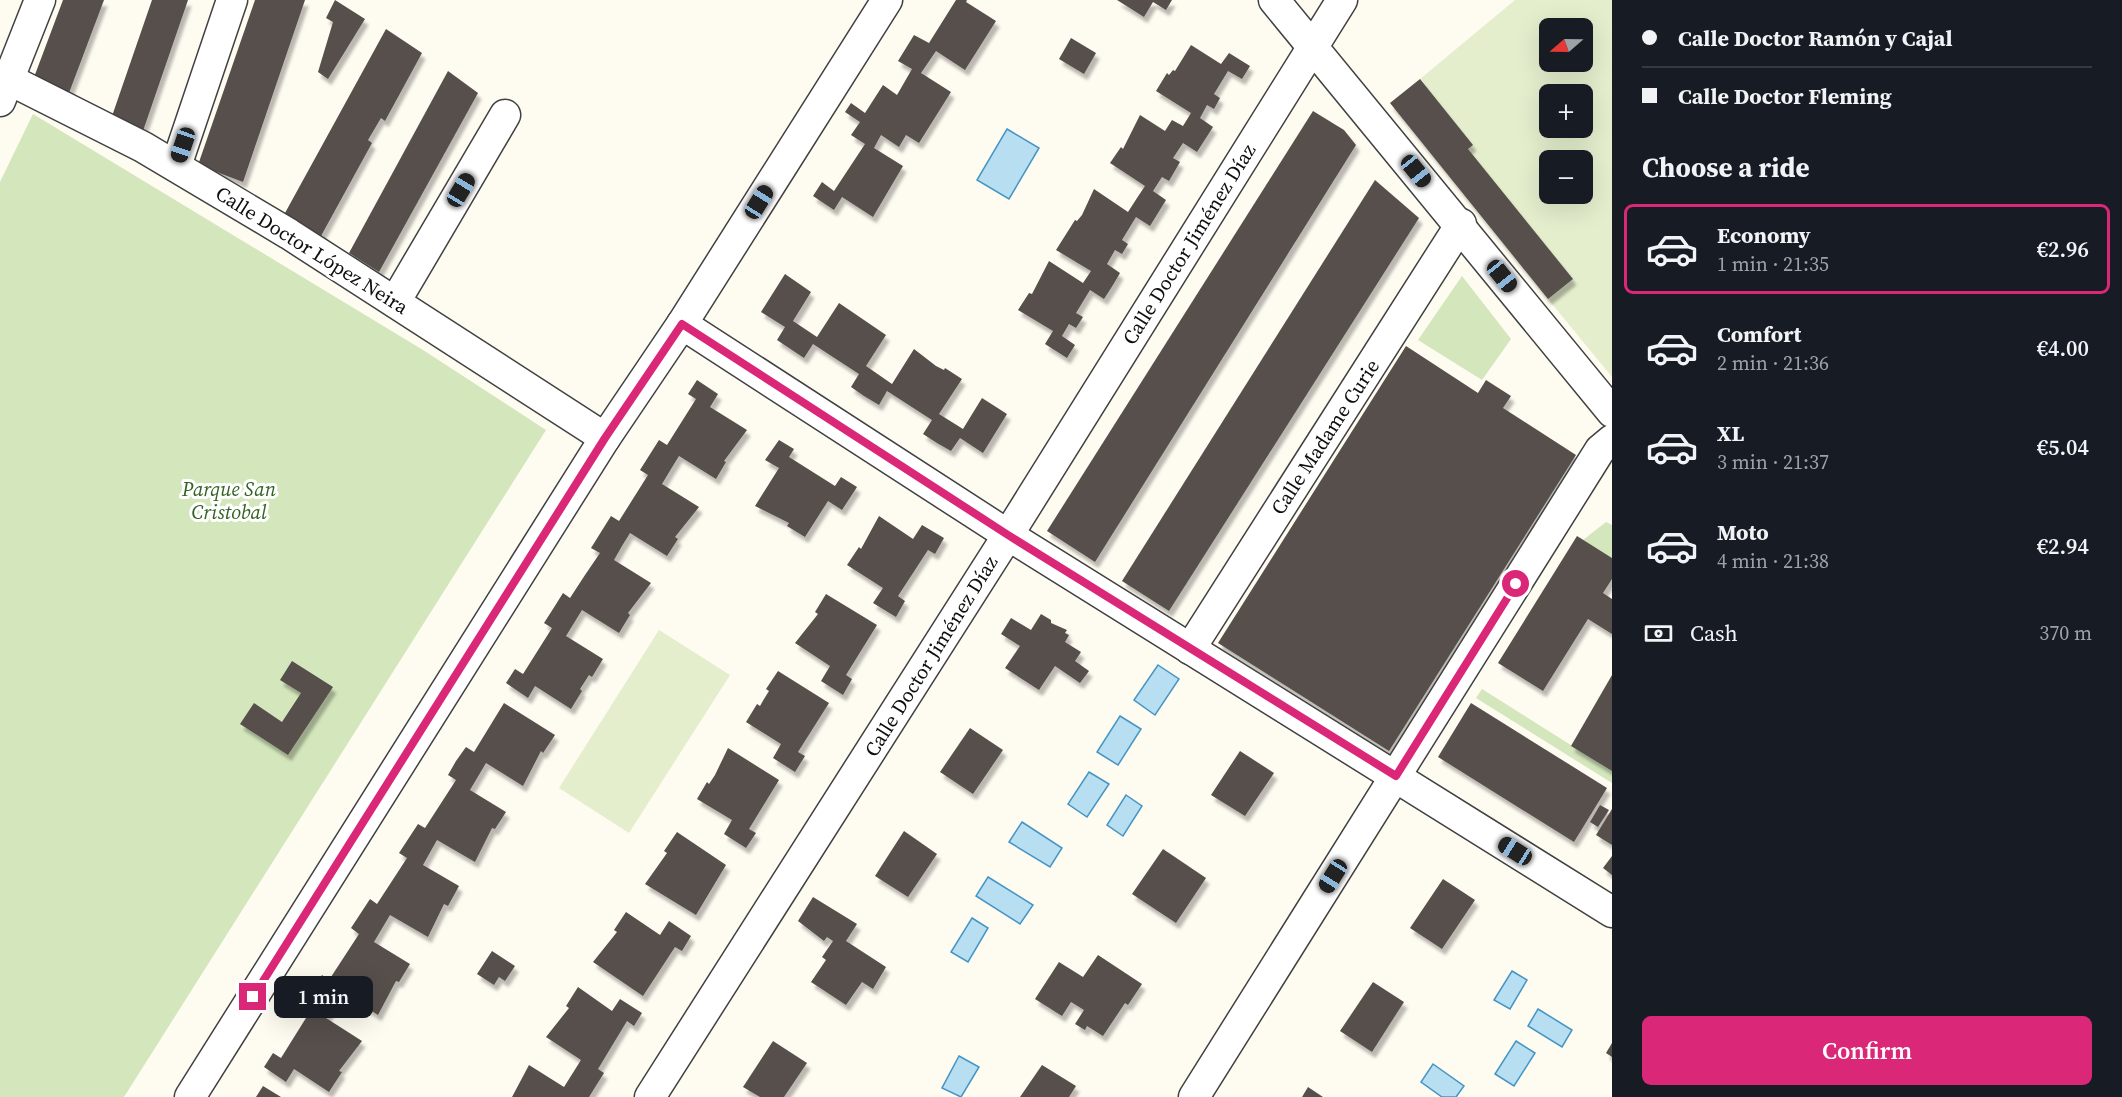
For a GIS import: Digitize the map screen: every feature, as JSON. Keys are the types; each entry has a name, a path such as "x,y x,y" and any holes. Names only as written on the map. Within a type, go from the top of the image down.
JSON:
{"street":[{"path":"4,90 40,0"},
{"path":"176,166 232,0"},
{"path":"190,1097 605,438 682,324 887,0"},
{"path":"1274,0 1461,224 1612,412"},
{"name":"Calle Doctor Jiménez Díaz","path":"650,1097 1008,535 1342,0"},
{"name":"Calle Doctor López Neira","path":"4,90 143,147 176,166 289,234 605,438"},
{"path":"395,302 505,115"},
{"name":"Calle Madame Curie","path":"1190,649 1461,224"},
{"path":"682,324 1008,535 1612,912"},
{"path":"1194,1097 1594,460 1612,440"}],"green space":[{"path":"1515,0 1612,0 1612,377 1548,299 1420,79"},
{"name":"Parque San Cristobal","path":"33,114 423,350 546,430 124,1097 0,1097 0,182"},
{"path":"1462,276 1511,339 1482,380 1418,340"},
{"path":"1606,522 1612,525 1612,558 1583,540"},
{"path":"659,630 730,675 629,833 559,788"},
{"path":"1482,689 1612,771 1612,783 1476,698"}],"water":[{"path":"1007,129 1039,148 1009,199 977,180"},
{"path":"1158,665 1179,679 1155,715 1134,700"},
{"path":"1120,716 1141,729 1118,765 1097,752"},
{"path":"1089,772 1109,784 1087,817 1068,804"},
{"path":"1126,795 1142,806 1123,836 1107,825"},
{"path":"1022,822 1062,848 1050,867 1009,842"},
{"path":"988,877 1033,905 1020,924 976,896"},
{"path":"972,918 988,928 968,962 951,952"},
{"path":"1512,971 1527,980 1510,1009 1494,1000"},
{"path":"1538,1009 1572,1030 1562,1047 1528,1026"},
{"path":"1516,1041 1535,1053 1514,1086 1495,1074"},
{"path":"959,1056 979,1067 961,1097 942,1088"},
{"path":"1433,1064 1464,1086 1456,1097 1442,1097 1421,1082"}],"building":[{"path":"63,0 104,0 69,93 33,80"},
{"path":"152,0 188,0 143,131 111,119"},
{"path":"255,0 305,0 243,182 198,165"},
{"path":"335,0 365,19 328,79 318,72 333,22 326,18"},
{"path":"956,0 967,0 966,2 996,21 965,70 936,51 921,73 951,92 919,143 906,135 899,147 881,135 874,148 903,166 873,217 842,197 834,210 813,196 822,182 834,191 865,144 851,135 860,122 845,112 851,103 865,113 883,85 897,95 912,69 898,61 914,35 929,43"},
{"path":"1117,0 1172,0 1166,10 1153,2 1144,17"},
{"path":"386,29 422,53 385,121 381,118 368,140 372,143 321,236 285,213"},
{"path":"1071,38 1096,53 1084,74 1059,59"},
{"path":"1191,45 1221,64 1229,53 1250,66 1242,79 1228,71 1214,94 1220,98 1214,109 1207,105 1200,118 1213,127 1197,152 1183,143 1173,158 1180,162 1169,181 1162,177 1153,191 1166,200 1150,226 1136,217 1122,240 1128,244 1122,254 1115,250 1107,264 1120,273 1104,299 1090,290 1076,313 1083,317 1076,328 1069,324 1062,336 1075,345 1067,358 1045,344 1053,331 1018,310 1029,293 1032,294 1049,261 1083,283 1091,271 1056,250 1075,220 1077,221 1082,215 1094,189 1128,212 1145,186 1110,163 1121,147 1123,149 1140,115 1165,131 1172,120 1183,126 1191,113 1156,91 1167,73 1169,75 1173,70 1175,71"},
{"path":"448,71 478,93 379,272 349,253"},
{"path":"1420,79 1473,145 1468,149 1573,279 1548,299 1390,103"},
{"path":"1313,111 1344,130 1356,145 1095,562 1047,531"},
{"path":"1375,180 1419,218 1169,611 1122,581"},
{"path":"785,274 811,292 793,321 817,337 839,303 886,335 866,366 892,384 914,349 936,366 944,370 945,368 962,379 939,414 963,429 982,398 1007,414 983,453 960,438 951,451 937,443 923,434 932,420 887,391 879,405 864,396 851,387 859,374 813,344 804,358 777,340 785,327 761,312"},
{"path":"1406,346 1478,393 1486,380 1511,396 1503,408 1576,455 1389,751 1218,643"},
{"path":"697,380 718,394 710,407 747,430 724,461 726,462 716,479 679,456 662,484 699,507 675,537 678,539 667,556 630,533 614,560 651,583 628,613 630,615 619,633 582,610 566,636 603,659 592,677 589,675 580,689 582,691 571,709 535,686 528,698 506,683 515,669 523,674 552,628 544,623 563,593 570,598 600,553 591,548 611,516 619,521 648,475 640,470 659,440 667,445 696,399 688,394"},
{"path":"779,440 794,449 789,457 835,486 841,477 857,487 842,510 828,501 805,537 787,526 789,523 755,506 779,468 765,460"},
{"path":"879,516 913,539 922,525 944,538 935,554 928,550 898,596 905,601 896,617 873,603 883,588 847,565 859,547 861,549"},
{"path":"1577,536 1612,558 1612,579 1603,593 1612,599 1612,634 1588,619 1543,691 1498,663"},
{"path":"826,594 877,625 846,675 852,679 843,695 821,681 830,666 795,643 818,614 815,612"},
{"path":"1041,614 1051,620 1051,623 1067,630 1065,633 1069,635 1065,642 1081,652 1075,661 1089,671 1080,683 1055,666 1039,690 1005,668 1020,646 1001,634 1011,618 1031,630"},
{"path":"292,661 333,687 288,755 240,724 254,703 282,722 301,693 280,680"},
{"path":"778,671 829,703 798,752 805,756 795,772 773,758 781,744 746,722 757,704 760,706 769,691 766,689"},
{"path":"1612,675 1612,771 1571,746"},
{"path":"504,703 555,735 543,753 541,751 523,786 486,763 470,790 506,812 495,829 492,828 475,862 437,840 423,865 459,886 448,906 444,904 428,937 390,915 374,942 410,964 399,982 396,981 378,1015 342,992 326,1018 362,1041 339,1071 342,1072 329,1092 294,1069 286,1082 264,1067 273,1053 281,1058 311,1010 303,1005 322,975 329,980 359,934 351,928 370,899 377,904 407,858 399,853 418,824 425,828 456,780 448,775 456,761 466,747 474,752"},
{"path":"1471,703 1607,788 1574,842 1438,757"},
{"path":"970,728 1003,750 973,794 940,772"},
{"path":"728,748 779,780 749,829 756,833 746,848 724,834 732,820 697,799 707,782 709,784 715,775"},
{"path":"1240,751 1274,773 1245,816 1211,795"},
{"path":"1600,805 1609,810 1598,827 1590,822"},
{"path":"1612,809 1612,845 1596,835"},
{"path":"904,831 937,854 908,897 875,876"},
{"path":"677,832 726,865 696,915 645,884 667,853 664,851"},
{"path":"1163,849 1206,878 1176,923 1132,894"},
{"path":"1612,856 1612,875 1603,868"},
{"path":"1443,879 1475,900 1442,949 1410,928"},
{"path":"813,897 857,924 846,941 886,967 873,989 862,982 846,1005 811,982 826,960 822,957 833,941 827,937 824,941 798,921"},
{"path":"626,912 660,935 669,921 691,936 682,951 675,947 643,996 593,962 617,932 614,930"},
{"path":"492,951 515,966 505,981 499,977 494,985 477,974"},
{"path":"1098,955 1142,984 1128,1005 1125,1003 1103,1036 1087,1026 1085,1030 1075,1024 1084,1010 1071,1002 1062,1016 1035,999 1059,962 1083,977"},
{"path":"1373,982 1404,1002 1372,1052 1340,1031"},
{"path":"578,987 612,1011 620,999 642,1013 634,1026 627,1021 598,1069 604,1073 589,1097 512,1097 529,1065 564,1087 581,1060 546,1037 569,1008 566,1006"},
{"path":"773,1041 807,1063 784,1097 760,1097 743,1087"},
{"path":"1612,1043 1612,1057 1606,1053"},
{"path":"1042,1065 1076,1086 1069,1097 1020,1097"},
{"path":"263,1086 281,1097 256,1097"},
{"path":"1308,1087 1323,1097 1302,1097"}],"route":[{"path":"253,997 605,438 682,324 1008,535 1396,776 1516,584"}]}
